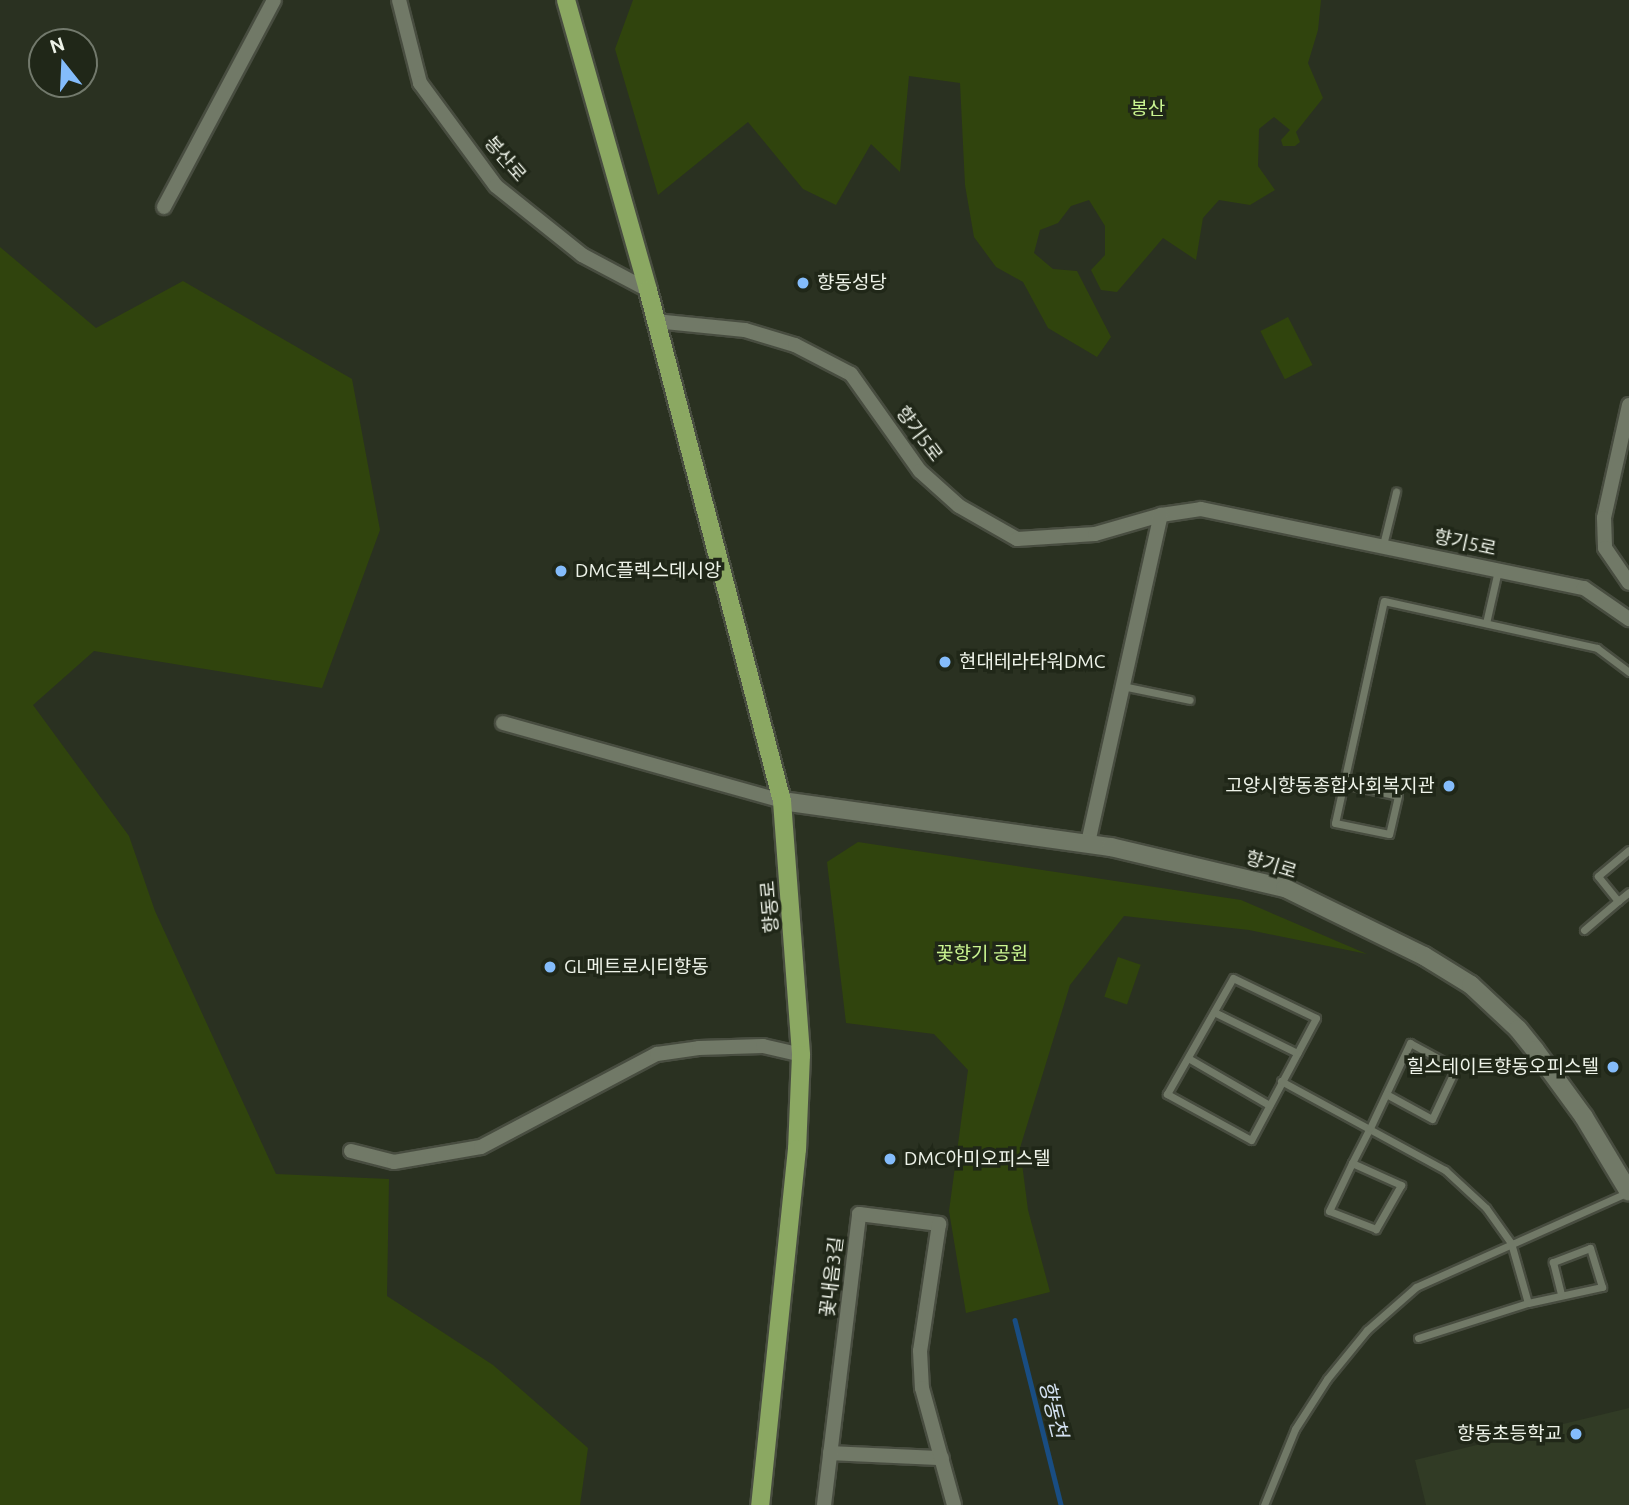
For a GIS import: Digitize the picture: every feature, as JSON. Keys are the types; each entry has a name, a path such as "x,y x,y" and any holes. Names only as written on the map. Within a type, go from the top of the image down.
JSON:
{"main road":[{"path":"566,0 655,321"},
{"name":"향동로","path":"655,321 782,801 801,1055 797,1149 760,1505"},
{"name":"향기로","path":"782,801 1088,843 1285,888 1424,956 1471,985 1535,1050 1584,1117 1629,1192"}],"street":[{"path":"163,207 274,0"},
{"name":"봉산로","path":"398,0 420,83 496,186 582,255 648,290"},
{"name":"향기5로","path":"655,321 745,330 795,345 851,374 920,471 959,506 1017,539 1095,534 1161,515 1201,509 1584,588 1629,619"},
{"path":"1629,404 1604,518 1605,548 1629,583"},
{"path":"1088,843 1161,515"},
{"path":"503,723 782,801"},
{"path":"351,1150 394,1162 481,1147 657,1054 699,1048 763,1046 801,1055"},
{"name":"꽃내음3길","path":"824,1505 859,1214 939,1224 920,1351 922,1388 954,1505"},
{"path":"830,1453 942,1458"}],"lane":[{"path":"1383,545 1396,492"},
{"path":"1486,623 1498,570"},
{"path":"1344,784 1398,796 1389,834 1335,823 1384,601 1597,648 1629,671"},
{"path":"1122,686 1190,700"},
{"path":"1618,901 1598,876 1629,850"},
{"path":"1584,930 1629,892"},
{"path":"1233,978 1316,1018 1251,1140 1167,1094 1214,1012 1233,978"},
{"path":"1214,1012 1297,1053"},
{"path":"1352,1163 1401,1185 1376,1229 1329,1211 1352,1163 1370,1128 1386,1094 1410,1043 1456,1068 1432,1119 1386,1094"},
{"path":"1188,1058 1269,1105"},
{"path":"1281,1081 1445,1170 1486,1208 1511,1243 1528,1303"},
{"path":"1264,1505 1295,1429 1327,1379 1367,1330 1416,1287 1629,1192"},
{"path":"1418,1338 1528,1303 1561,1296 1602,1287 1591,1248 1553,1262 1561,1296"}],"shaded area":[{"name":"향동초등학교","path":"1629,1408 1629,1505 1426,1505 1415,1460"}],"green space":[{"name":"봉산","path":"633,0 1321,0 1318,30 1308,63 1323,98 1296,132 1300,142 1295,146 1283,146 1281,140 1290,130 1274,117 1259,129 1258,166 1275,190 1250,205 1219,200 1203,218 1196,260 1163,238 1117,292 1101,290 1091,270 1105,255 1105,226 1089,200 1071,206 1058,223 1040,230 1034,253 1053,269 1077,271 1111,337 1097,357 1048,328 1023,282 996,267 974,237 965,185 960,83 909,76 900,172 871,144 836,205 803,189 748,122 658,195 615,49"},
{"path":"0,247 96,328 183,281 352,379 380,530 322,688 94,651 33,705 129,836 155,911 276,1174 389,1179 387,1296 493,1365 588,1448 580,1505 0,1505"},
{"path":"1288,317 1313,365 1285,379 1260,331"},
{"name":"꽃향기 공원","path":"858,842 1241,900 1367,954 1249,930 1124,916 1070,985 1020,1148 1028,1210 1050,1292 966,1313 949,1211 968,1070 934,1034 846,1023 827,862"},
{"path":"1118,957 1141,965 1127,1005 1104,997"}],"waterway":[{"name":"향동천","path":"1015,1320 1061,1505"}],"place":[{"name":"향동성당","path":"803,283"},
{"name":"DMC플렉스데시앙","path":"561,571"},
{"name":"현대테라타워DMC","path":"945,662"},
{"name":"고양시향동종합사회복지관","path":"1449,786"},
{"name":"GL메트로시티향동","path":"550,967"},
{"name":"힐스테이트향동오피스텔","path":"1613,1067"},
{"name":"DMC아미오피스텔","path":"890,1159"},
{"name":"향동초등학교","path":"1576,1434"}]}
